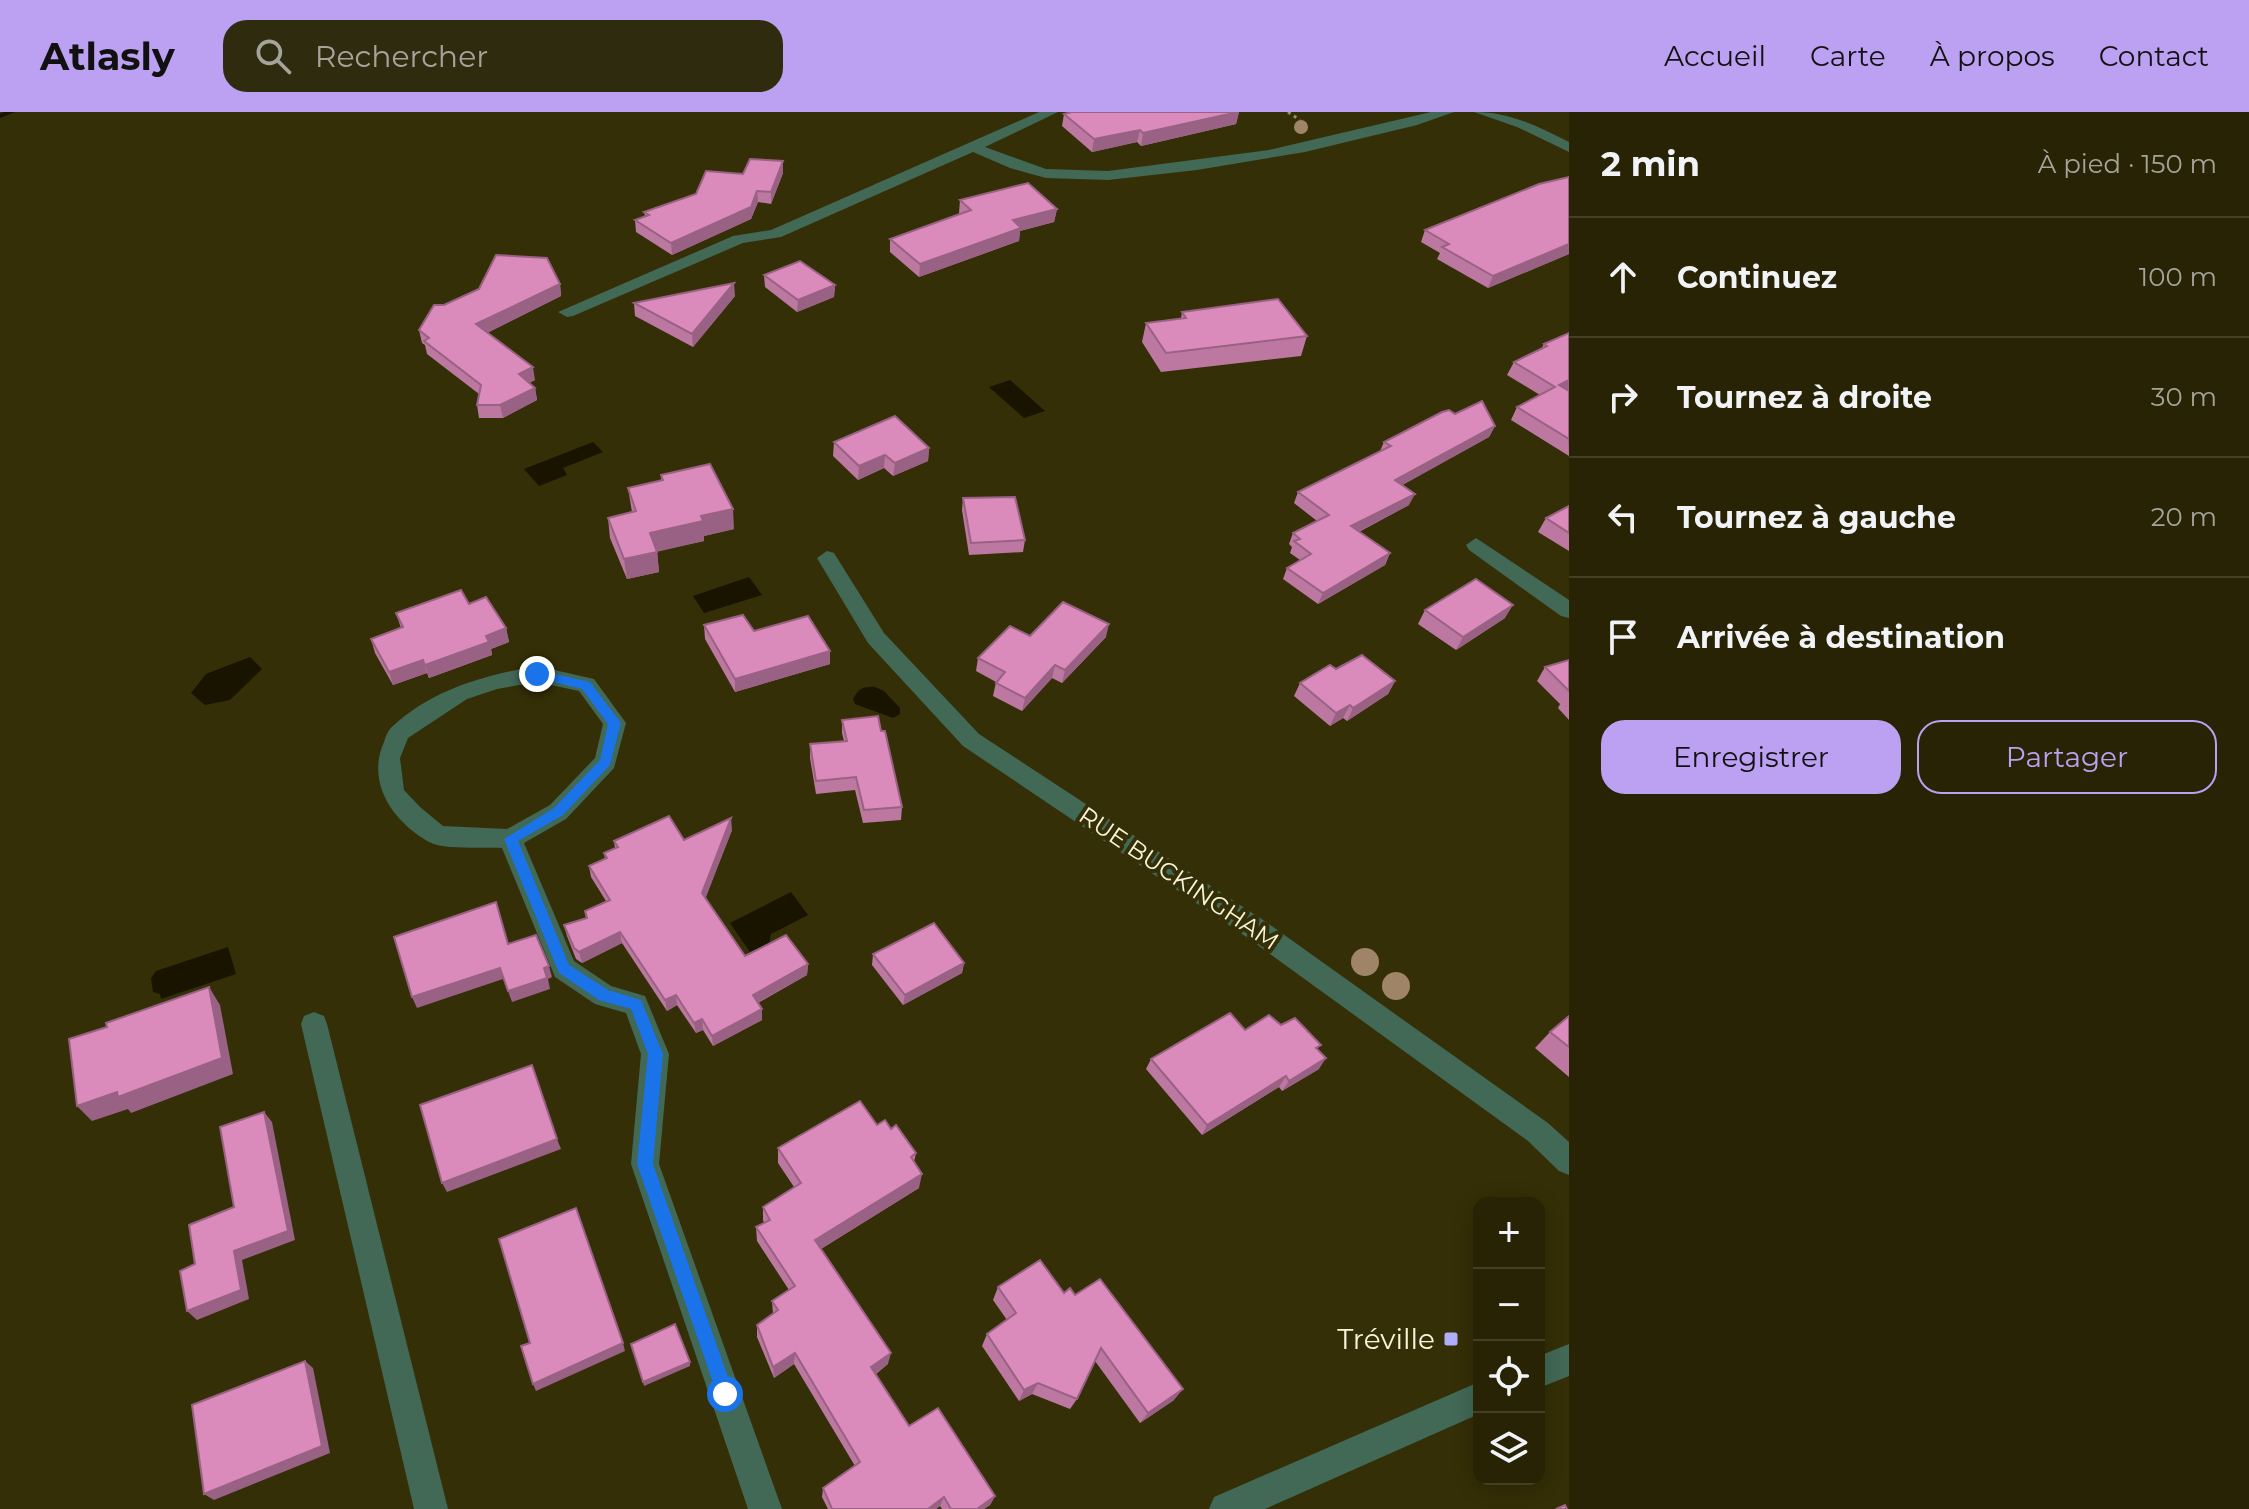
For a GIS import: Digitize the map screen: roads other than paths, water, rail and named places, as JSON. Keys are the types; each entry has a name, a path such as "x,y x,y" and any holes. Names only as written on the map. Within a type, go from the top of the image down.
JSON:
{"street":[{"path":"567,312 739,239 775,234 976,148 1051,112"},
{"path":"976,148 1022,168 1059,176 1123,174 1237,162 1358,138 1447,112"},
{"path":"1481,112 1522,124 1569,148"},
{"path":"1529,112 1569,133"},
{"path":"1476,545 1569,611"},
{"name":"RUE BUCKINGHAM","path":"827,558 876,638 971,740 1257,930 1538,1132 1569,1161"},
{"path":"537,674 586,685 615,723 606,762 558,812 510,839 438,835 411,814 393,793 388,758 399,733 459,693 495,681 537,674"},
{"path":"510,839 564,969 604,996 636,1004 655,1054 645,1164 765,1509"},
{"path":"314,1024 431,1509"},
{"path":"1545,1370 1569,1360"},
{"path":"1226,1509 1473,1401"}],"waterway":[{"path":"0,116 11,112"}],"place":[{"name":"Tréville","path":"1451,1339"}]}
